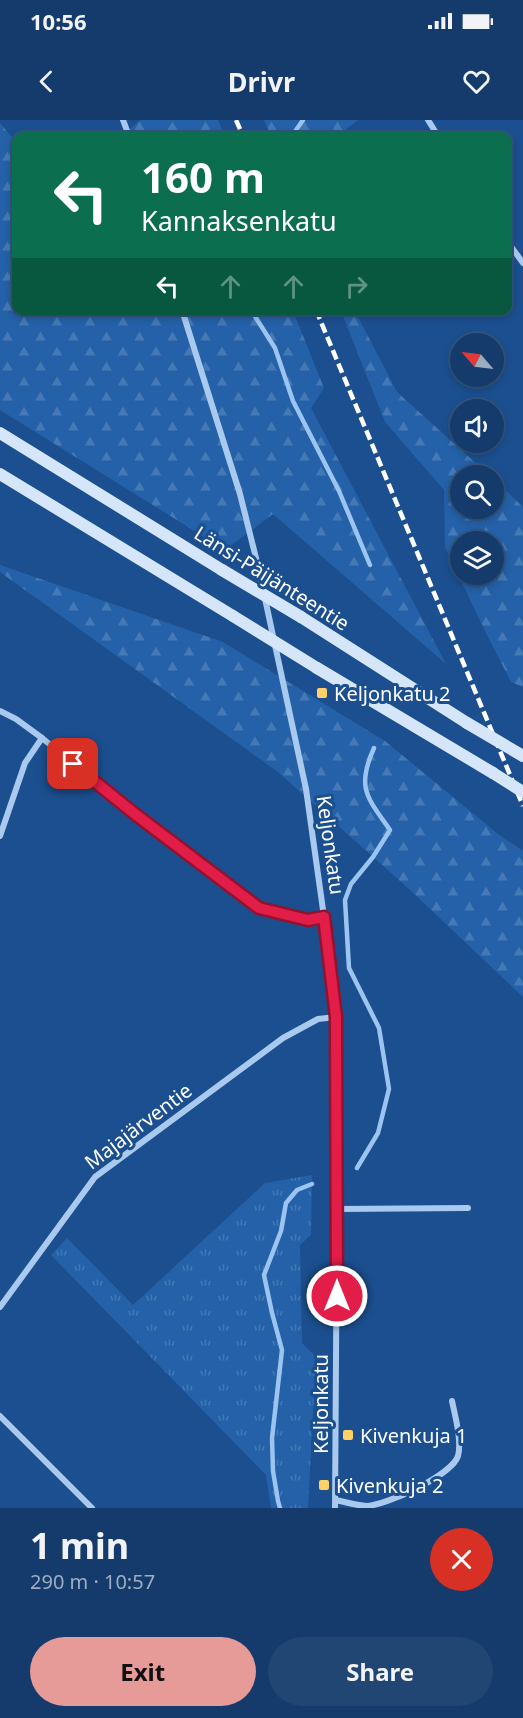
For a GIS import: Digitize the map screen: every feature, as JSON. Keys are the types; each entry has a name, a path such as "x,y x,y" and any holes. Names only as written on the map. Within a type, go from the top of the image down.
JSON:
{"main road":[{"name":"Länsi-Päijänteentie","path":"0,433 523,756"},
{"path":"0,474 523,792"}],"street":[{"path":"512,248 523,263"},
{"name":"Keljonkatu","path":"184,315 240,494 258,566 306,789 324,917 336,1017 335,1508"},
{"path":"0,711 16,719 42,738 135,814 259,908 308,920 324,917"},
{"path":"0,836 25,763 42,738"},
{"name":"Majajärventie","path":"0,1307 95,1177 283,1038 318,1020 336,1017"},
{"path":"337,1209 468,1208"},
{"path":"336,1500 367,1506 393,1499 438,1477 452,1466 458,1455 459,1443 453,1401"},
{"path":"0,1416 92,1508"}],"green space":[{"path":"140,120 218,120 223,132 126,132"},
{"path":"264,120 358,120 343,132 269,132"},
{"path":"0,123 12,137 12,315 295,315 324,388 311,408 446,664 273,514 225,550 0,410"},
{"path":"343,315 357,315 397,392 450,440 450,453 465,453 478,465 450,465 450,519 504,519 504,489 523,507 523,687 511,682 463,585 504,585 504,531 450,531 450,558 445,547 444,490 385,422"},
{"path":"0,565 223,642 385,741 498,834 523,851 523,997 410,890 278,772 0,572"},
{"path":"312,1175 311,1235 300,1245 302,1343 316,1357 308,1508 271,1508 266,1475 51,1255 67,1238 133,1305 265,1183"}],"waterway":[{"path":"295,132 303,120"},
{"path":"254,315 275,348 293,401 339,491 370,565"},
{"path":"357,1168 378,1133 389,1089 379,1028 349,968 345,900 351,884 373,857 390,830 370,800 365,783 374,748"},
{"path":"280,1508 273,1471 272,1438 282,1350 264,1275 281,1231 286,1203 297,1190 312,1184"}],"railway":[{"path":"236,120 241,132"},
{"path":"318,315 523,806"}],"place":[{"name":"Keljonkatu 2","path":"322,693"},
{"name":"Kivenkuja 1","path":"348,1435"},
{"name":"Kivenkuja 2","path":"324,1485"}],"route":[{"path":"73,764 259,908 308,920 324,917 336,1017 337,1296"}]}
